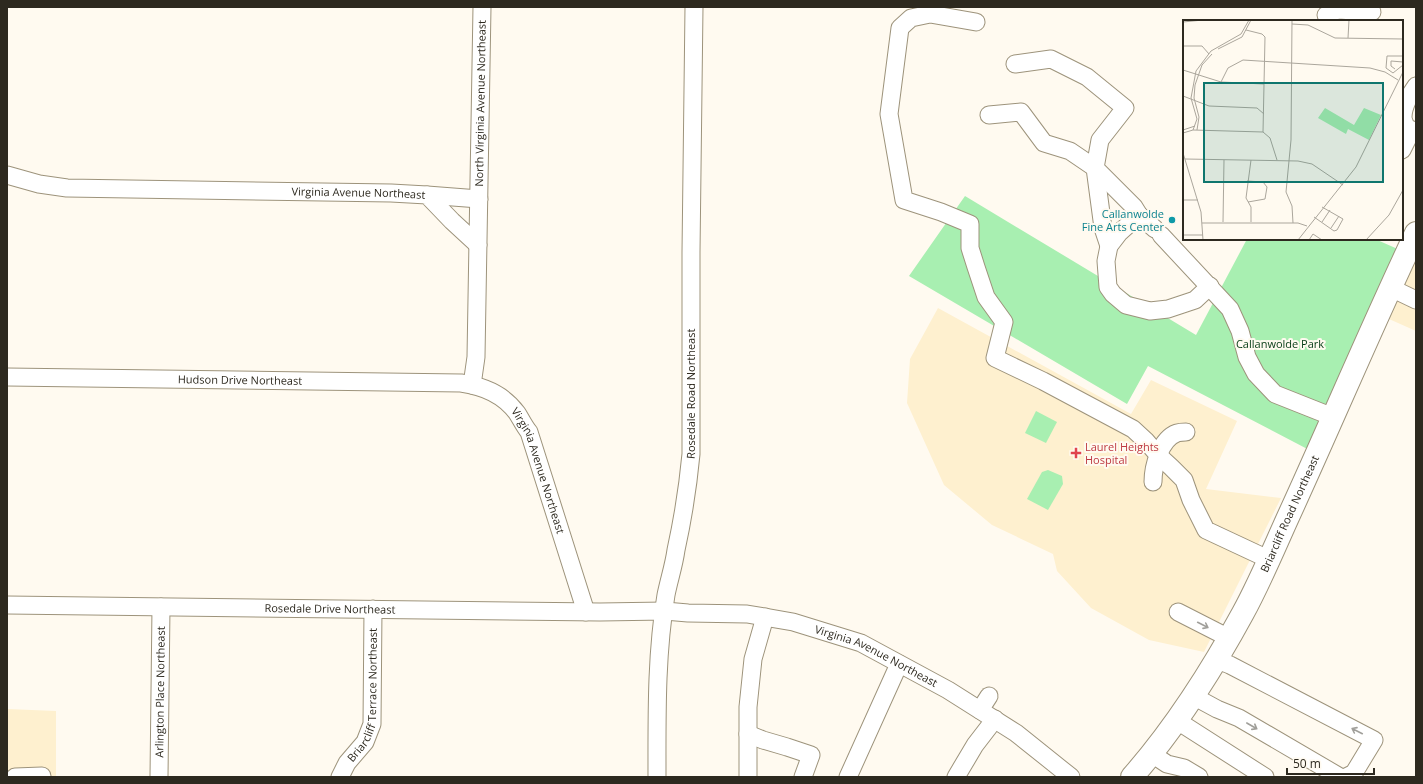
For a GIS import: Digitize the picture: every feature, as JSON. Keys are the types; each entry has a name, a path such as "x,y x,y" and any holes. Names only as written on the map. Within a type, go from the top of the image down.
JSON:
{"main road":[{"name":"Briarcliff Road Northeast","path":"1132,777 1152,754 1193,696 1211,669 1215,659 1244,612 1416,233"}],"street":[{"name":"North Virginia Avenue Northeast","path":"478,245 482,7"},
{"name":"Rosedale Road Northeast","path":"657,777 659,658 658,611 666,596 676,551 687,487 690,454 694,7"},
{"path":"1326,15 1338,10 1372,12"},
{"path":"976,22 909,12 900,28 889,114 904,200 941,212 970,224 970,248 986,297 1004,322 995,358 1135,426 1159,456 1184,480 1191,500 1206,530 1268,559"},
{"path":"1015,64 1051,59 1087,77 1125,108 1100,140 1095,168 1103,228 1108,246 1106,261 1108,286 1113,294 1126,305 1150,311 1168,309 1196,300 1210,286"},
{"path":"1407,149 1412,130 1406,127 1403,117 1405,108 1416,86"},
{"path":"989,115 1021,112 1044,143 1070,151 1095,168 1134,207 1139,215 1158,232 1210,286 1230,309 1240,331 1250,363 1256,374 1275,394 1333,417"},
{"name":"Virginia Avenue Northeast","path":"7,175 39,184 67,188 427,195 478,245"},
{"name":"North Virginia Avenue Northeast","path":"427,195 479,199"},
{"path":"1108,246 1119,233 1139,215"},
{"path":"472,385 476,356 478,245"},
{"path":"1391,288 1416,300"},
{"name":"Hudson Drive Northeast","path":"7,377 472,385"},
{"name":"Virginia Avenue Northeast","path":"472,385 491,391 508,403 517,413 529,432 586,612"},
{"path":"1153,482 1153,474 1166,441 1176,433 1186,432"},
{"name":"Rosedale Drive Northeast","path":"7,605 586,612 658,611"},
{"name":"Arlington Place Northeast","path":"159,777 161,607"},
{"name":"Briarcliff Terrace Northeast","path":"340,777 347,764 365,742 372,724 373,609"},
{"name":"Virginia Avenue Northeast","path":"658,611 747,614 793,622 861,644 948,690 984,703 995,719 1016,733 1071,777"},
{"path":"1178,612 1229,638"},
{"path":"748,777 748,707 753,659 765,617"},
{"path":"1215,659 1230,665 1374,740 1354,773 1346,777"},
{"path":"848,777 899,664"},
{"path":"1193,696 1217,709 1239,718 1340,777"},
{"path":"956,777 975,745 995,719"},
{"path":"1176,720 1265,777"},
{"path":"748,734 810,755 802,777"},
{"path":"1152,754 1167,764 1184,768 1199,777"},
{"path":"15,777 42,776"}],"shaded area":[{"path":"1416,238 1416,331 1380,315"},
{"name":"Laurel Heights Hospital","path":"938,308 1131,414 1151,380 1237,421 1206,489 1281,498 1204,652 1149,640 1091,608 1057,571 1053,554 992,525 944,485 907,403 910,359"},
{"path":"7,709 56,711 56,777 7,777"}],"green space":[{"name":"Callanwolde Park","path":"965,196 1196,335 1246,240 1377,240 1409,254 1315,453 1148,366 1127,404 909,276"},
{"path":"1036,411 1057,422 1046,443 1025,433"},
{"path":"1048,470 1062,476 1063,484 1048,510 1027,499 1042,472"}],"place":[{"name":"Callanwolde Fine Arts Center","path":"1172,220"},
{"name":"Laurel Heights Hospital","path":"1076,453"}]}
